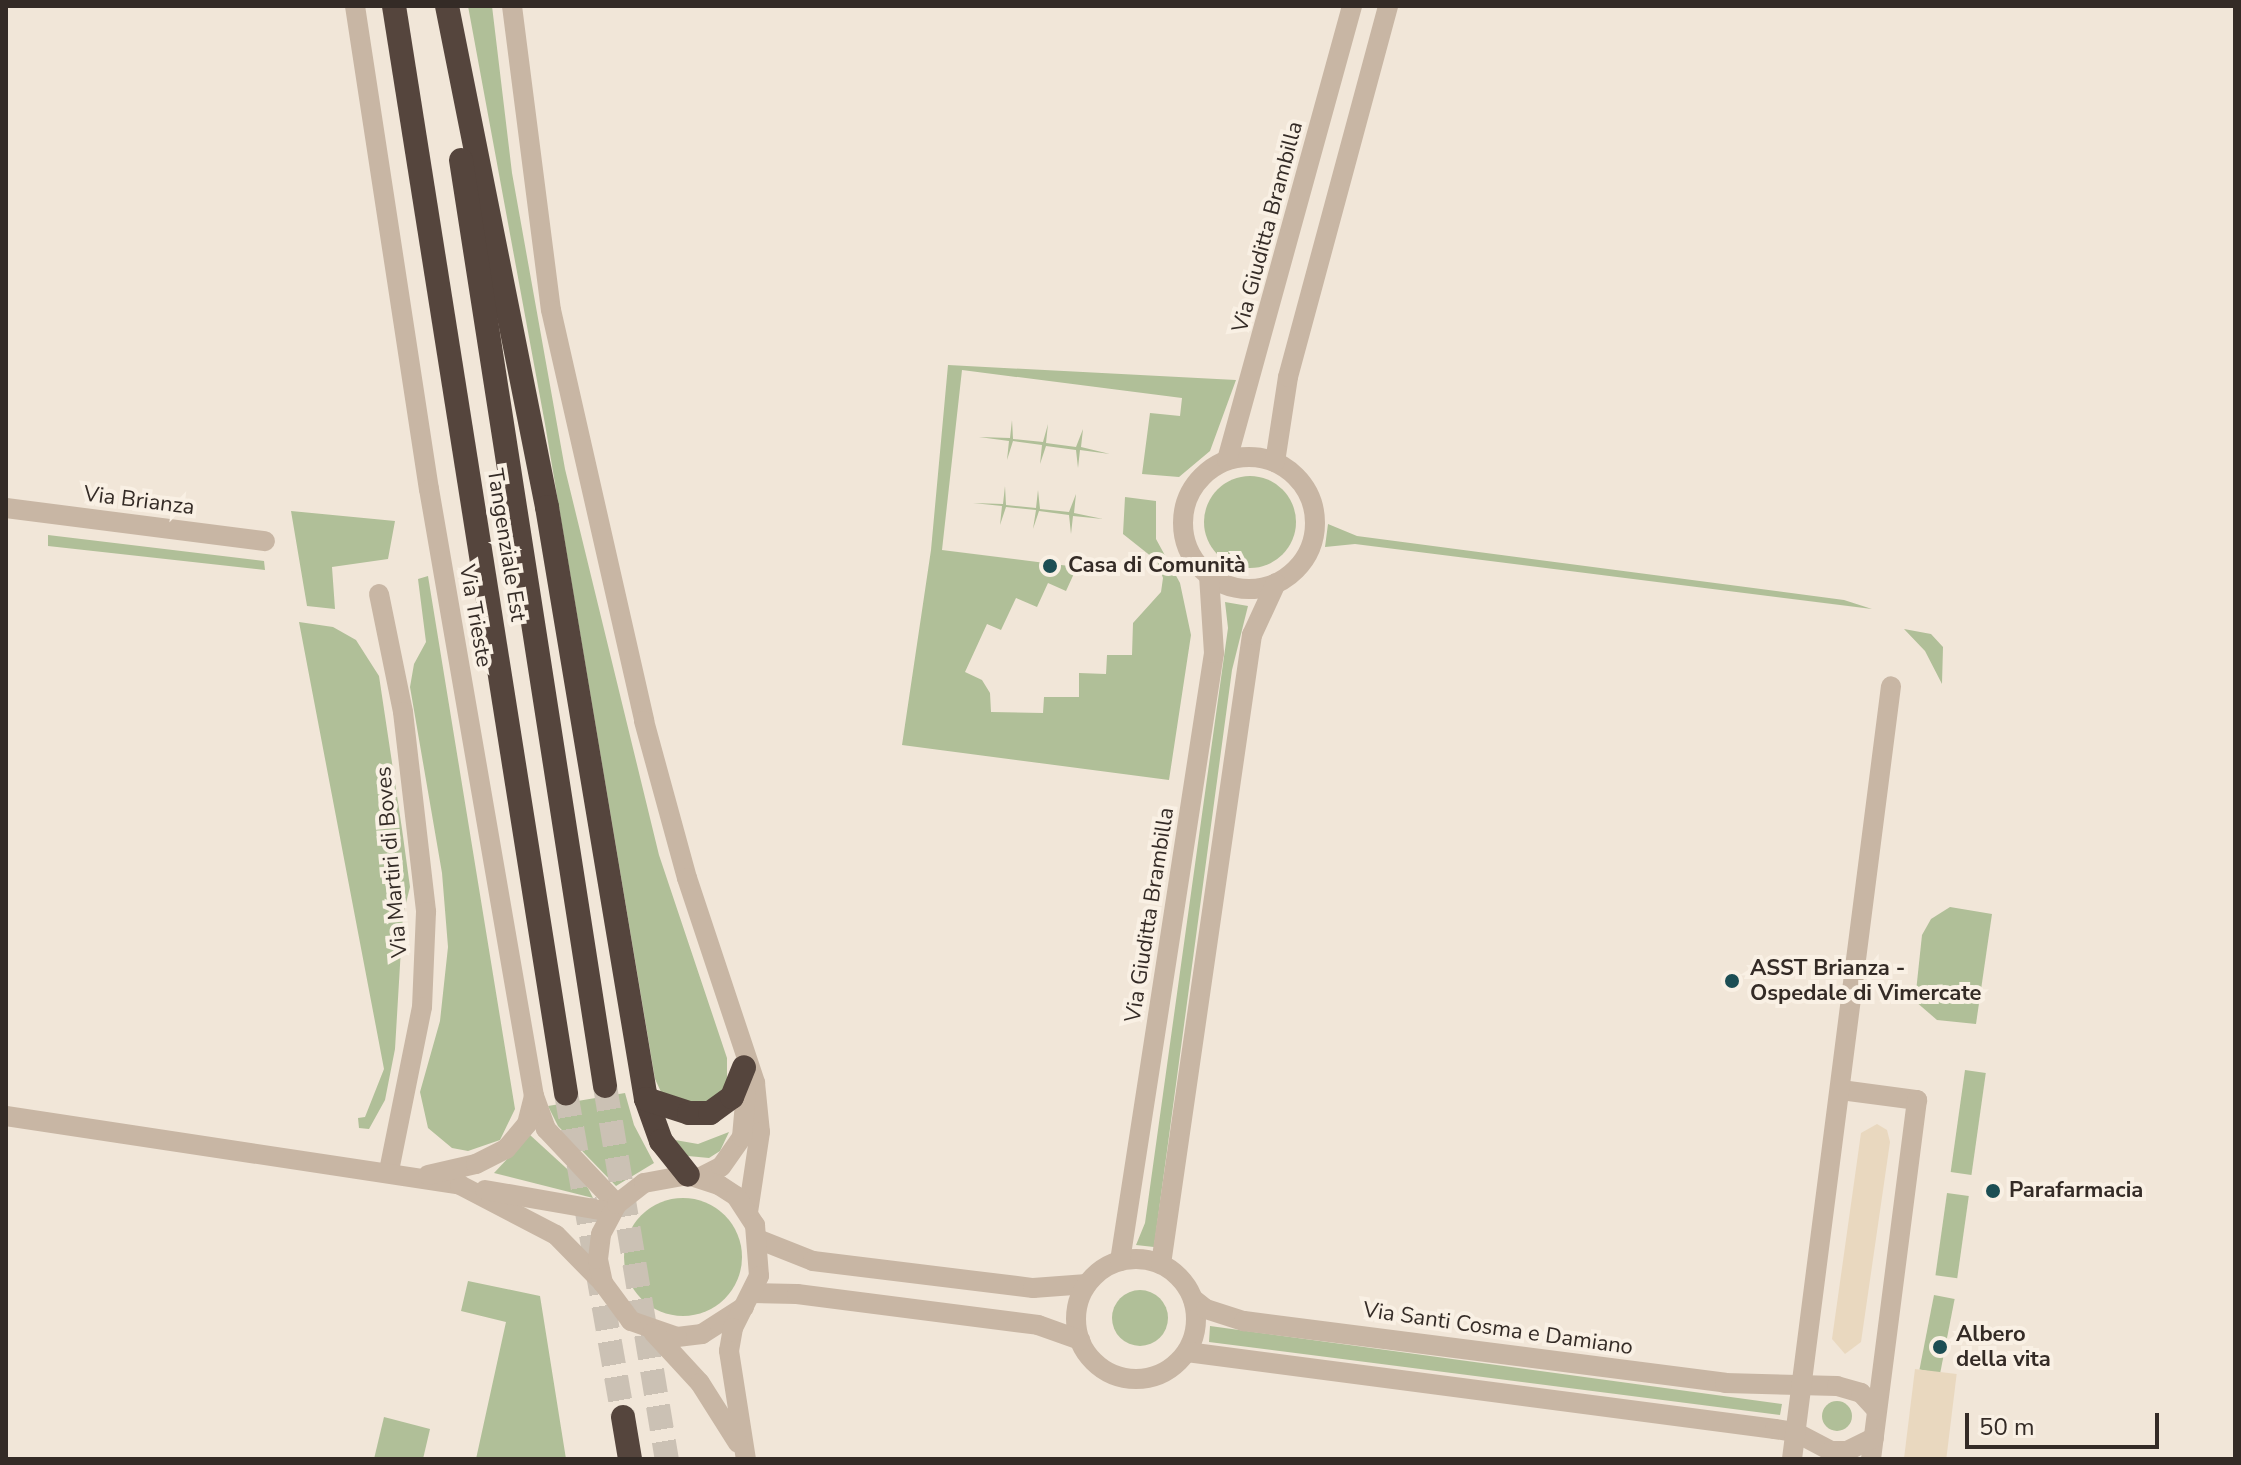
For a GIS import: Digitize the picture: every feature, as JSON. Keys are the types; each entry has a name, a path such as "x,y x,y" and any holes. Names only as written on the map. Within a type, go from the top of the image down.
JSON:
{"highway":[{"name":"Tangenziale Est","path":"394,6 566,1093"},
{"name":"Tangenziale Est","path":"438,6 605,1086"},
{"path":"447,6 547,507 646,1099 661,1141 694,1176"},
{"path":"646,1099 689,1113 710,1113 732,1097 744,1067"},
{"path":"623,1417 630,1459"}],"street":[{"name":"Via Trieste","path":"355,6 429,489 534,1096 546,1129 614,1208"},
{"path":"512,6 551,310 644,721 687,878 755,1083 760,1132 748,1212"},
{"name":"Via Giuditta Brambilla","path":"1227,460 1352,6"},
{"path":"1275,462 1288,377 1388,6"},
{"path":"1080,1340 1078,1302 1087,1284 1120,1261 1161,1264 1252,635 1276,583 1304,561 1316,520 1303,484 1275,462 1252,457 1227,460 1194,486 1184,511 1186,544 1209,576 1241,589 1276,583"},
{"name":"Via Brianza","path":"6,508 265,541"},
{"name":"Via Giuditta Brambilla","path":"1120,1261 1214,653 1209,576"},
{"name":"Via Martiri di Boves","path":"379,594 403,712 426,926 422,1007 389,1171"},
{"path":"1792,1459 1891,686"},
{"path":"603,1283 600,1246 614,1208 644,1183 694,1176 721,1167 742,1137 744,1067 741,1041"},
{"path":"1841,1090 1917,1100 1871,1459"},
{"path":"424,1176 476,1164 506,1149 527,1124 534,1096"},
{"path":"6,1116 424,1176 473,1189 614,1208"},
{"path":"694,1176 736,1196 748,1212 760,1240 748,1300 729,1351 745,1456"},
{"path":"473,1189 556,1235 603,1283 631,1321 653,1332 700,1383 745,1456"},
{"path":"760,1240 813,1261 1033,1288 1087,1284"},
{"name":"Via Santi Cosma e Damiano","path":"1161,1264 1186,1285 1193,1299 1224,1316 1244,1321 1725,1383 1801,1384 1851,1389 1877,1410"},
{"path":"653,1332 702,1334 748,1300 797,1294 1038,1325 1080,1340 1103,1370 1121,1378 1158,1376 1187,1352 1197,1317 1193,1299"},
{"path":"1187,1352 1795,1432 1831,1451 1847,1451 1874,1438"}],"green space":[{"path":"468,6 492,6 512,173 565,469 659,855 727,1058 727,1084 720,1095 697,1107 662,1094 655,1079 545,424"},
{"path":"948,365 1236,380 1210,451 1179,477 1142,474 1150,413 1180,416 1182,398 962,370 942,550 1077,567 1066,591 1048,583 1037,607 1016,598 1001,630 987,624 965,672 982,680 990,693 991,712 1043,713 1044,697 1079,697 1079,673 1106,674 1107,655 1132,655 1133,623 1161,592 1163,578 1157,561 1123,534 1125,497 1156,501 1156,539 1180,583 1191,635 1169,780 902,745 931,550"},
{"path":"1012,420 1013,439 1043,442 1048,424 1046,443 1076,447 1083,429 1081,447 1110,454 1080,450 1078,468 1076,450 1046,446 1040,464 1042,445 1013,441 1007,460 1009,441 979,437 1010,438"},
{"path":"1241,476 1259,476 1276,483 1289,496 1296,522 1289,548 1276,561 1259,568 1241,568 1224,561 1211,548 1204,531 1204,513 1211,496 1224,483"},
{"path":"1005,486 1006,505 1036,508 1038,490 1040,509 1069,512 1076,494 1074,513 1103,519 1073,516 1071,534 1069,515 1039,511 1033,529 1036,510 1006,507 1000,525 1002,506 973,503 1003,504"},
{"path":"291,511 395,521 388,559 332,567 335,609 307,606"},
{"path":"1328,524 1357,536 1844,600 1872,609 1355,544 1325,547"},
{"path":"48,535 264,561 265,570 48,546"},
{"path":"428,576 515,1109 500,1140 468,1151 452,1148 428,1128 420,1092 440,1021 448,947 442,873 410,687 414,664 426,642 418,579"},
{"path":"1225,602 1248,606 1232,670 1154,1247 1136,1245 1145,1223 1228,628"},
{"path":"299,622 333,627 356,640 379,676 402,829 410,887 403,915 395,1049 385,1100 369,1129 359,1128 358,1118 365,1117 384,1069"},
{"path":"1904,629 1931,634 1943,647 1942,684 1925,651"},
{"path":"1950,907 1992,914 1976,1024 1937,1020 1915,1001 1922,935 1931,919"},
{"path":"1965,1070 1986,1073 1971,1175 1951,1172"},
{"path":"625,1093 634,1125 654,1163 616,1186 558,1126 548,1106"},
{"path":"729,1132 720,1151 709,1158 688,1156 675,1140 698,1144"},
{"path":"530,1135 588,1188 593,1198 494,1173"},
{"path":"1947,1193 1969,1196 1957,1278 1935,1275"},
{"path":"683,1198 706,1203 725,1215 737,1234 742,1257 737,1280 725,1299 706,1311 683,1316 660,1311 641,1299 629,1280 624,1257 629,1234 641,1215 660,1203"},
{"path":"468,1281 540,1296 566,1459 476,1459 506,1322 461,1311"},
{"path":"1140,1290 1160,1298 1168,1318 1160,1338 1140,1346 1120,1338 1112,1318 1120,1298"},
{"path":"1934,1295 1955,1299 1940,1374 1919,1370"},
{"path":"1210,1326 1782,1404 1780,1415 1209,1342"},
{"path":"1837,1401 1848,1405 1852,1416 1848,1427 1837,1431 1826,1427 1822,1416 1826,1405"},
{"path":"384,1417 430,1429 423,1459 374,1459"}],"shaded area":[{"path":"1877,1124 1887,1130 1890,1142 1861,1342 1845,1354 1832,1339 1861,1133"},
{"path":"1915,1369 1957,1374 1946,1459 1904,1459"}],"tunnel":[{"path":"605,1086 667,1459"},
{"path":"566,1093 623,1417"}],"place":[{"name":"Casa di Comunità","path":"1050,566"},
{"name":"ASST Brianza - Ospedale di Vimercate","path":"1732,981"},
{"name":"Parafarmacia","path":"1993,1191"},
{"name":"Albero della vita","path":"1940,1347"}]}
